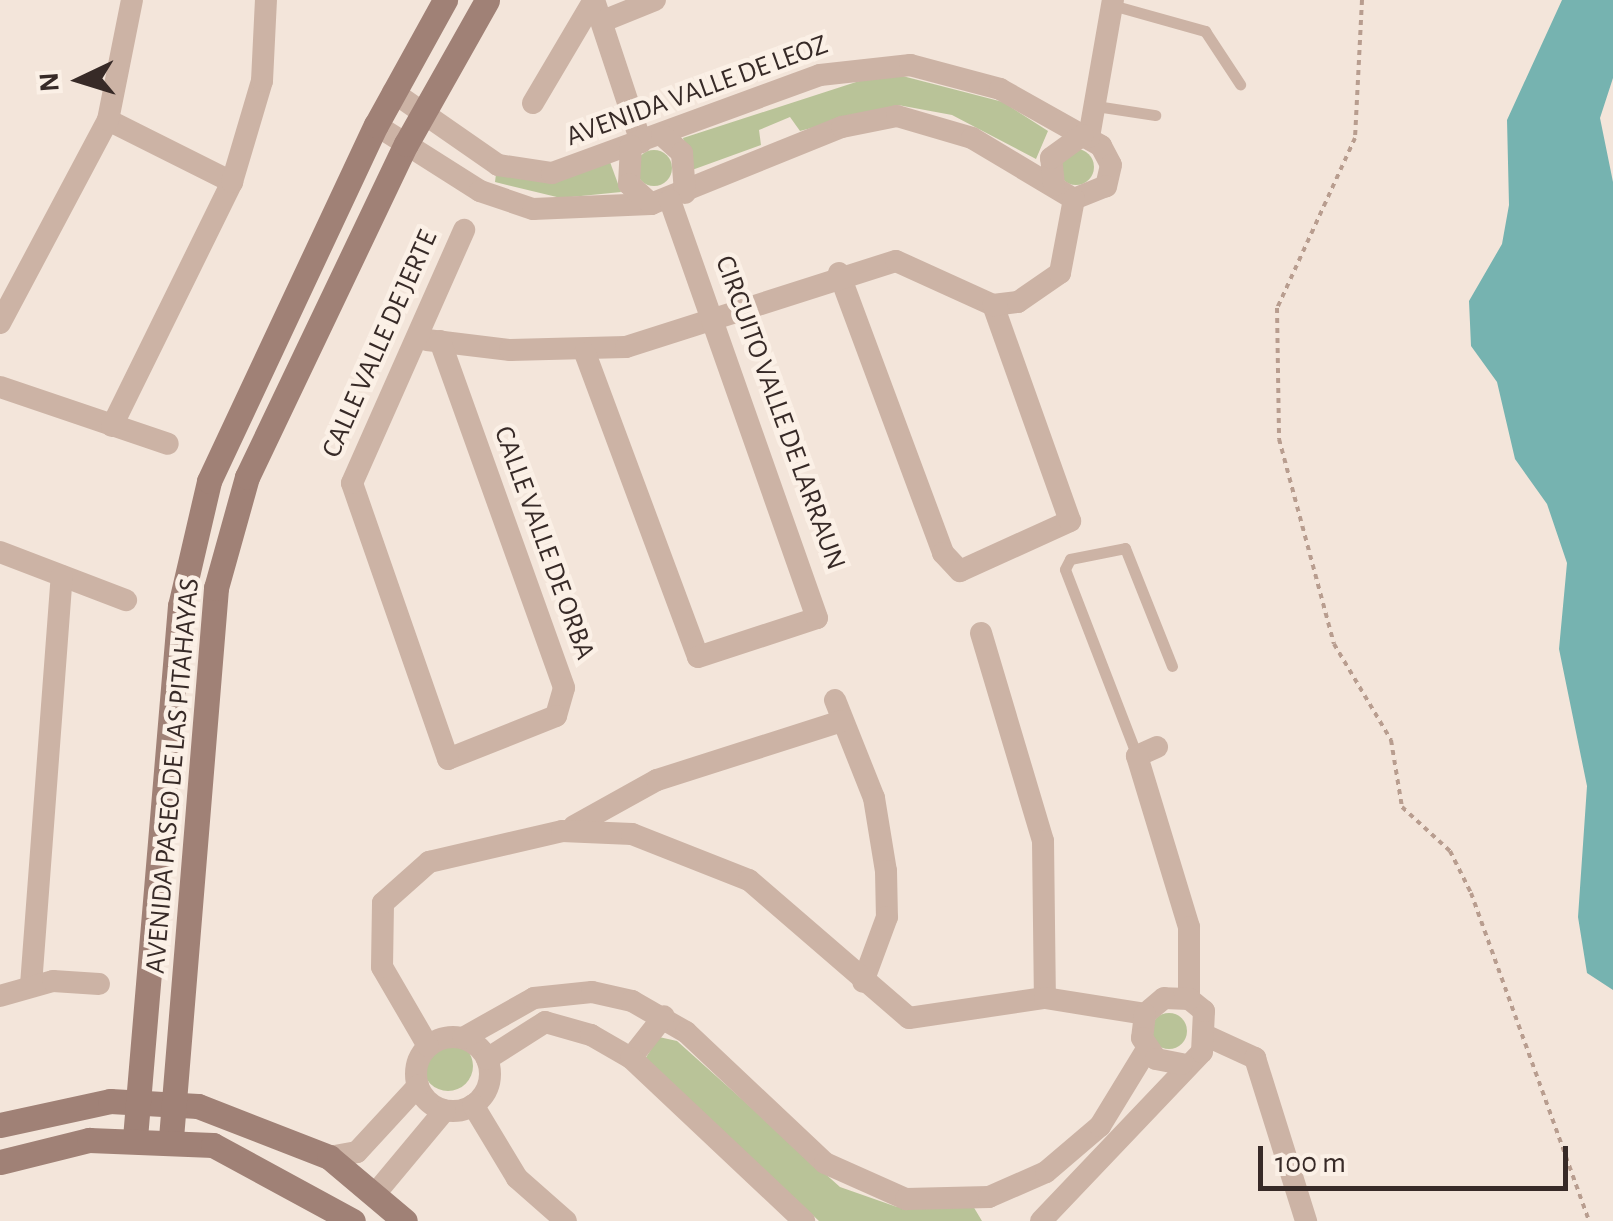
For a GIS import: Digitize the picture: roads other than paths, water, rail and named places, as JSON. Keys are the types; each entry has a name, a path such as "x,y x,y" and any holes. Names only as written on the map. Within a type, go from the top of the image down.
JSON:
{"street":[{"path":"0,324 108,120 132,0"},
{"path":"112,426 232,182 262,81 266,0"},
{"name":"AVENIDA PASEO DE LAS PITAHAYAS","path":"134,1138 180,606 209,482 376,124 445,0"},
{"name":"AVENIDA PASEO DE LAS PITAHAYAS","path":"170,1138 216,588 246,477 406,144 486,0"},
{"path":"533,103 597,7 655,0"},
{"path":"1086,136 1096,106 1110,2"},
{"name":"CIRCUITO VALLE DE LARRAUN","path":"584,353 690,647 710,657 810,624 819,606 669,199 687,166 645,141 597,7"},
{"name":"AVENIDA VALLE DE LEOZ","path":"393,92 498,166 552,173 860,64 964,74 1086,136"},
{"path":"376,124 480,191 534,209 669,199 842,127 896,116 972,138 1074,198 1098,193 1110,176 1108,154 1086,136"},
{"path":"108,120 232,182"},
{"path":"1054,185 1058,146 1086,136"},
{"name":"CIRCUITO VALLE DE LARRAUN","path":"645,141 629,184 669,199"},
{"path":"480,191 498,166"},
{"path":"993,305 1044,290 1060,273 1074,198"},
{"name":"CALLE VALLE DE JERTE","path":"352,483 430,340 464,230"},
{"path":"430,340 584,353 714,323 839,274 914,262 993,305 1070,520 960,570 943,552 839,274"},
{"name":"CALLE VALLE DE ORBA","path":"352,483 448,760 556,716 564,688 430,340"},
{"path":"0,387 168,444"},
{"path":"0,552 126,600"},
{"path":"31,985 62,576"},
{"path":"982,634 1043,841 1045,998"},
{"path":"329,1157 357,1152 418,1086 428,1046 382,966 384,903 429,862 562,831 657,780 839,710 874,798 886,871 887,917 863,982"},
{"path":"1147,752 1190,927 1188,998"},
{"path":"164,760 201,762"},
{"path":"562,831 632,834 694,852 779,901 891,1008 926,1021 1045,998 1146,1014"},
{"path":"0,996 31,985 99,984"},
{"path":"428,1046 462,1038 512,1004 568,992 632,1001 664,1016 826,1163 878,1192 990,1197 1074,1153 1127,1090 1147,1049 1146,1014"},
{"path":"1146,1014 1164,998 1188,998 1204,1011 1209,1037"},
{"path":"631,1058 664,1016"},
{"path":"487,1059 545,1022 631,1058 804,1221"},
{"path":"1040,1221 1209,1037"},
{"path":"1209,1037 1255,1058 1306,1221"},
{"path":"375,1194 445,1110 473,1105 489,1081 487,1059 462,1038"},
{"path":"1147,1049 1182,1064"},
{"path":"418,1086 445,1110"},
{"path":"0,1125 137,1102 175,1104 274,1130 329,1157 405,1221"},
{"path":"473,1105 517,1178 566,1221"},
{"path":"0,1162 134,1138 170,1138 213,1145 353,1221"},
{"path":"990,1197 997,1221"}],"lane":[{"path":"1110,2 1205,31 1240,84"},
{"path":"1096,106 1155,115"},
{"path":"1147,752 1065,569 1070,559 1125,548 1172,666"}],"water":[{"path":"1562,0 1613,0 1613,78 1600,118 1613,182 1613,990 1587,973 1578,917 1587,786 1559,649 1567,563 1547,504 1515,459 1497,382 1471,346 1469,301 1502,244 1509,205 1507,120"}]}
